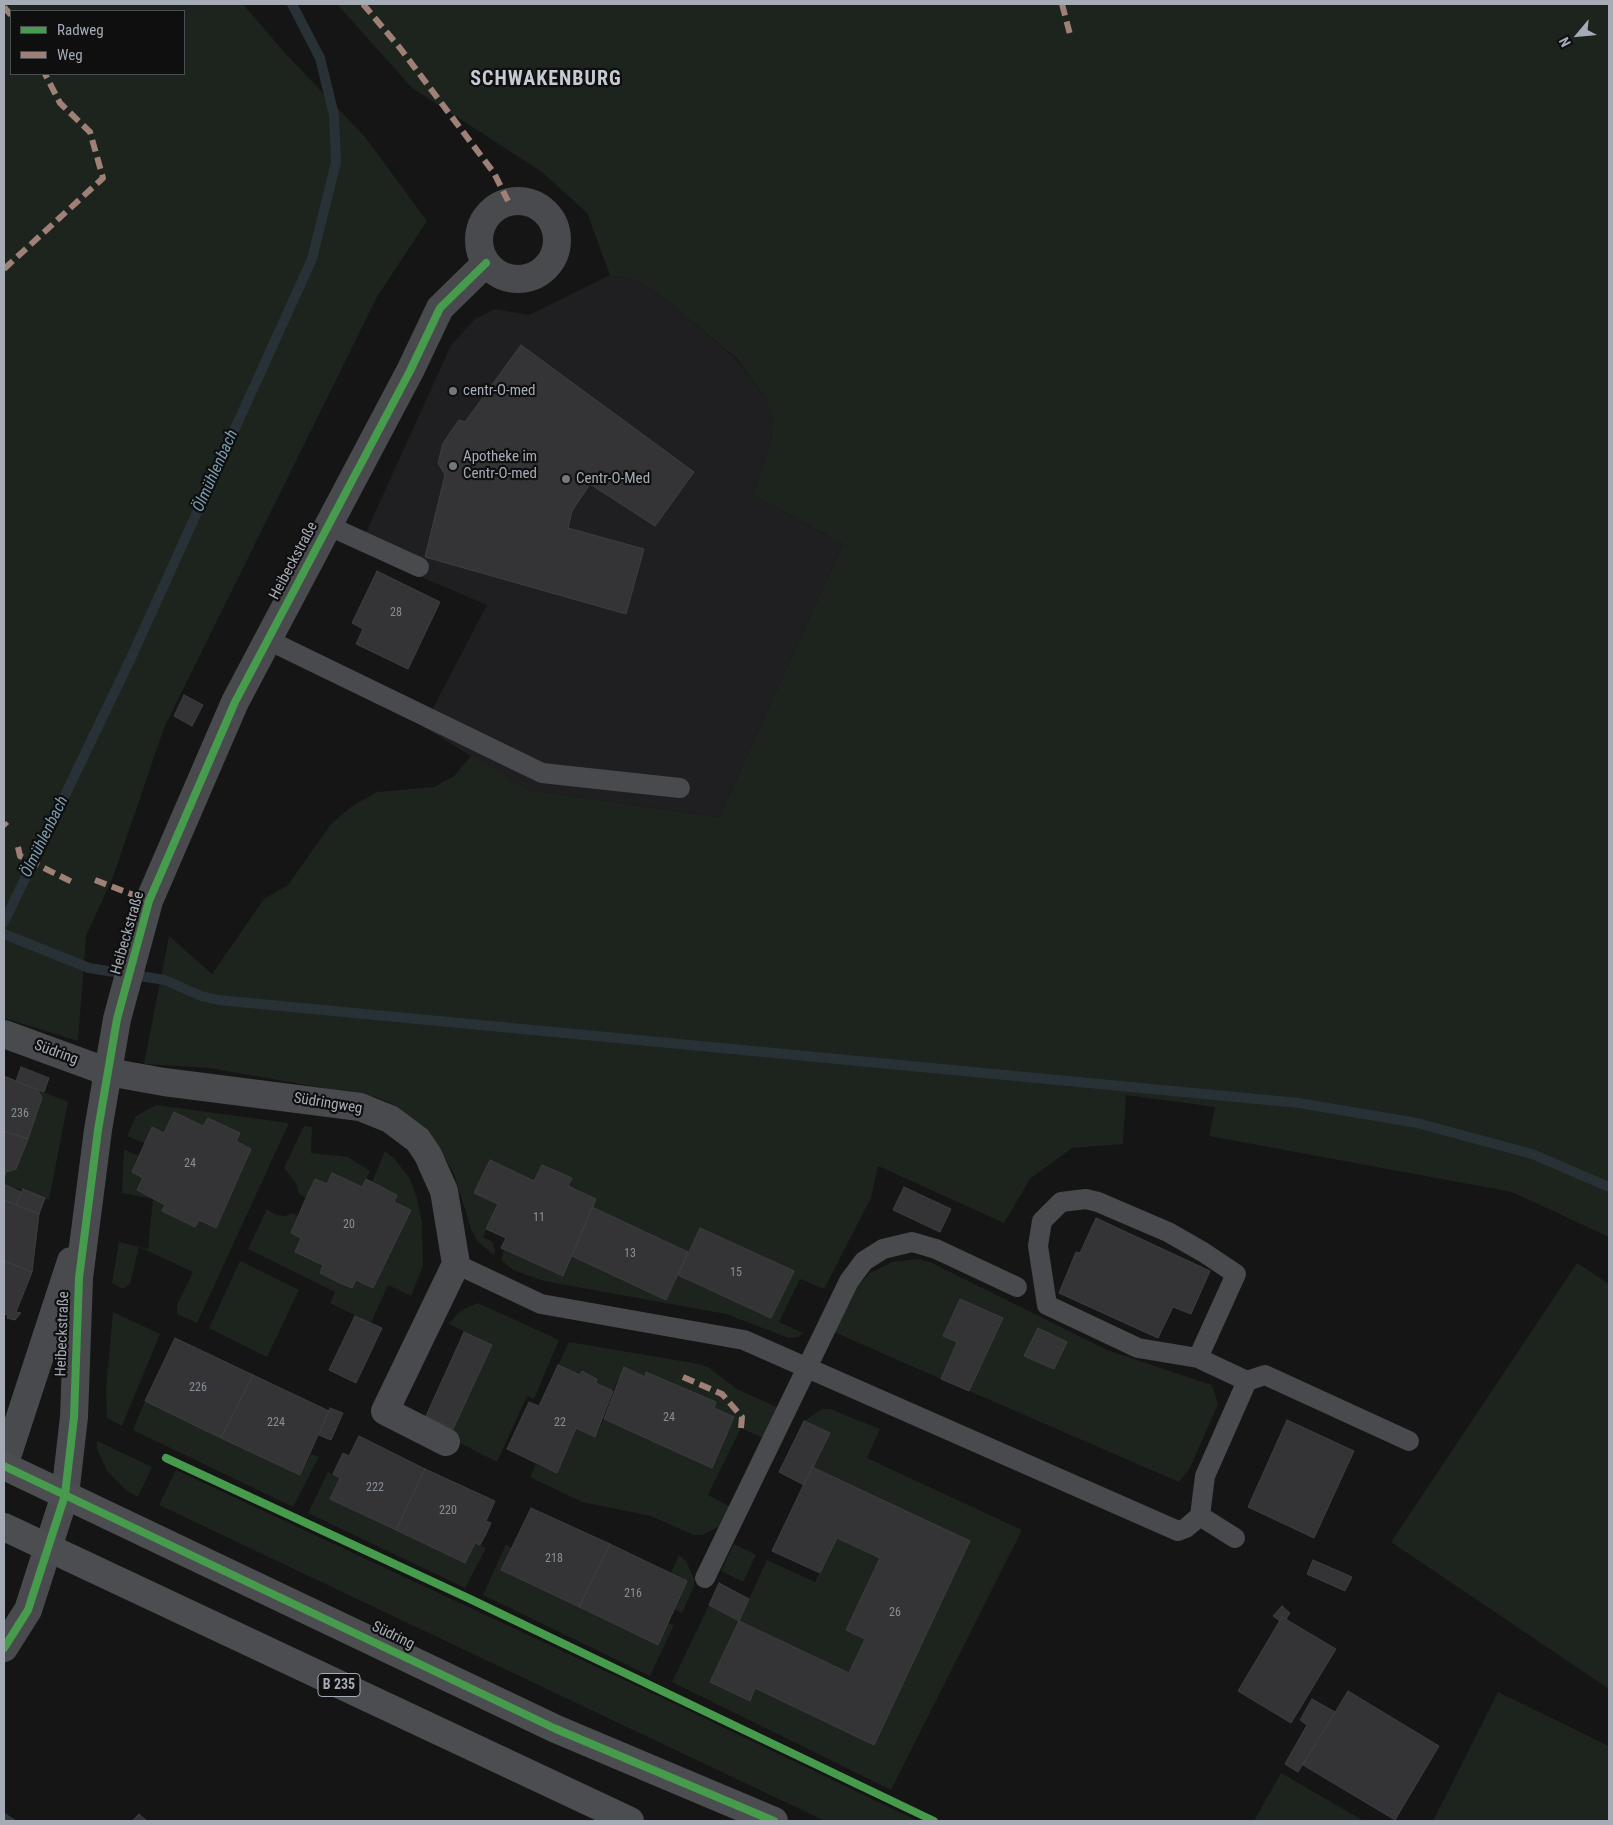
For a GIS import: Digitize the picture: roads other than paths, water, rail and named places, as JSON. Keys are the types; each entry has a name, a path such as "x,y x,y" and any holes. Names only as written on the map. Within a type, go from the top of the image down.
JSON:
{"main road":[{"name":"Südring","path":"4,1466 556,1729 774,1821"},
{"name":"B 235","path":"4,1527 630,1821"}],"street":[{"name":"Heibeckstraße","path":"4,1648 28,1610 65,1495 74,1417 79,1278 84,1233 117,1019 146,918 149,901 235,702 329,526 440,308 486,263"},
{"name":"Südring","path":"4,1034 108,1072"},
{"name":"Südringweg","path":"108,1072 164,1082 360,1107 390,1119 418,1140 436,1172 444,1191 449,1211 456,1264"},
{"name":"Heibeckstraße","path":"4,1466 65,1276 84,1233"},
{"path":"446,1442 385,1411 456,1264"}],"lane":[{"path":"329,526 419,567"},
{"path":"268,640 542,773 680,788"},
{"path":"1198,1358 1236,1274 1204,1252 1168,1232 1098,1202 1086,1199 1061,1202 1042,1220 1038,1246 1048,1305 1138,1348 1198,1358 1247,1381"},
{"path":"705,1578 849,1281 864,1260 883,1249 912,1242 936,1249 1017,1287"},
{"path":"456,1264 541,1304 744,1340 1178,1531 1186,1528 1200,1516 1205,1476 1247,1381 1265,1374 1409,1441"},
{"path":"1200,1516 1235,1538"}],"waterway":[{"name":"Ölmühlenbach","path":"4,922 130,660 312,259 336,162 334,115 320,58 292,4"},
{"path":"4,934 89,968 165,980 201,996 218,1000 1299,1103 1417,1123 1532,1154 1609,1187"}],"place":[{"name":"centr-O-med","path":"453,391"},
{"name":"Apotheke im Centr-O-med","path":"453,466"},
{"name":"Centr-O-Med","path":"566,479"}],"district":[{"name":"SCHWAKENBURG","path":"546,80"}]}
